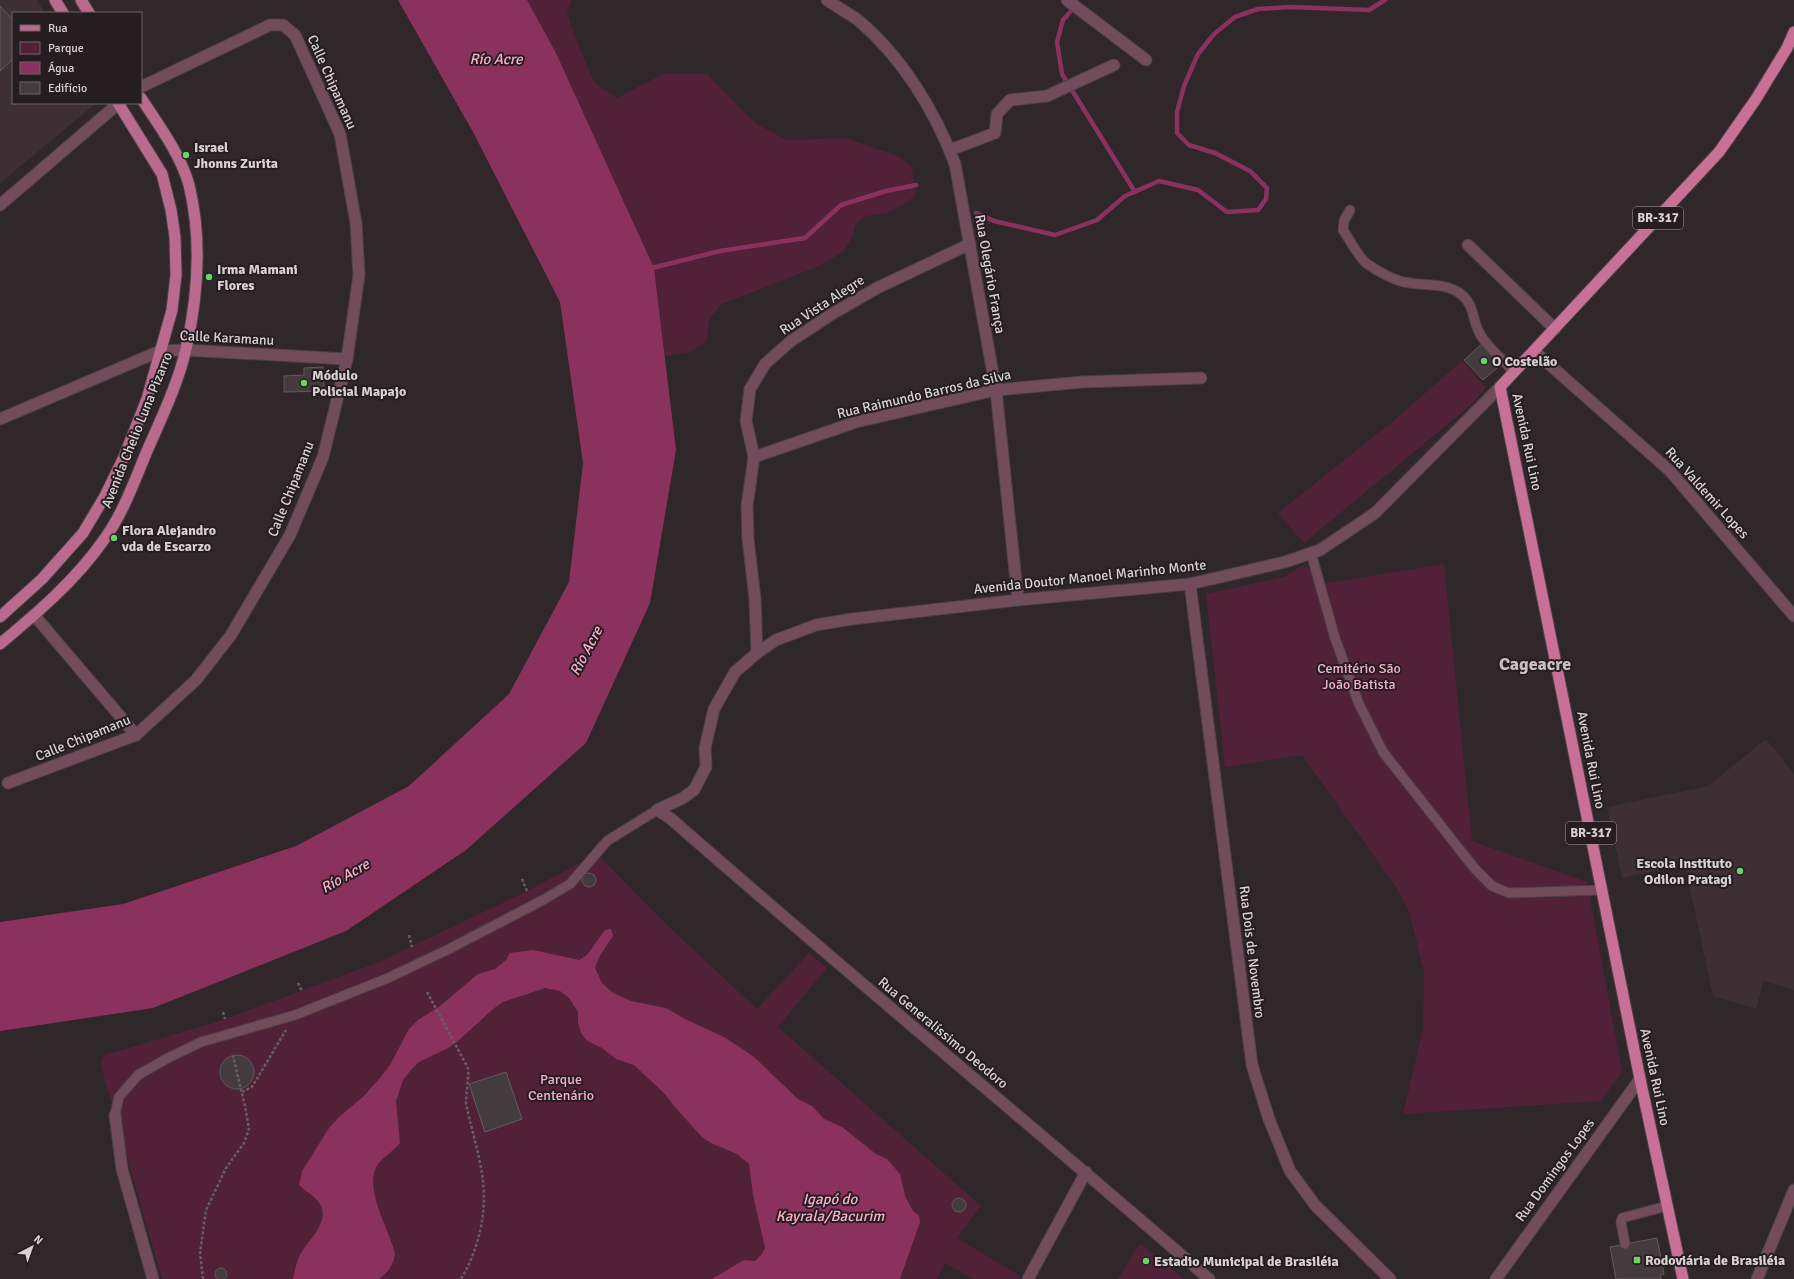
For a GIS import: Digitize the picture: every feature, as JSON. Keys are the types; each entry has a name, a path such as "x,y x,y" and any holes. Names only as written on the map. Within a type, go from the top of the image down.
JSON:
{"highway":[{"name":"Avenida Doutor Manoel Marinho Monte","path":"1500,387 1719,152 1756,99 1787,48 1794,32"},
{"name":"Avenida Rui Lino","path":"1500,387 1640,1079 1683,1279"}],"main road":[{"path":"55,0 62,12"},
{"path":"81,0 88,12"},
{"name":"Avenida Chelio Luna Pizarro","path":"0,644 34,615 74,576 104,540 124,506 155,432 186,350 194,304 197,267 196,225 189,184 173,149 142,100"},
{"name":"Avenida Chelio Luna Pizarro","path":"0,617 42,579 83,533 91,521 124,457 147,399 172,310 176,275 175,238 171,210 162,174 120,104"}],"street":[{"name":"Rua Olegário França","path":"827,0 857,20 883,46 902,69 943,133 955,164 996,390 1018,600"},
{"path":"1067,0 1146,60"},
{"name":"Calle Chipamanu","path":"8,784 136,736 196,680 231,635 290,535 323,457 347,359 359,275 356,223 340,134 295,35 284,26 270,25 142,87"},
{"path":"950,150 995,133 997,114 1010,100 1047,96 1114,65"},
{"path":"0,205 118,104"},
{"name":"Rua Vista Alegre","path":"757,653 755,599 748,539 747,506 754,457 746,421 750,389 765,364 791,341 832,314 876,288 970,244"},
{"path":"1468,245 1555,329"},
{"name":"Calle Karamanu","path":"0,419 160,351 186,350 347,359"},
{"name":"Rua Valdemir Lopes","path":"1534,351 1670,471 1794,616"},
{"name":"Rua Raimundo Barros da Silva","path":"754,457 856,422 996,390 1082,382 1200,378"},
{"name":"Avenida Doutor Manoel Marinho Monte","path":"657,810 683,798 694,790 706,767 705,748 714,709 734,672 776,640 816,625 1018,600 1190,584 1285,562 1320,550 1375,513 1500,387"},
{"name":"Rua Dois de Novembro","path":"1190,584 1252,1065 1269,1119 1290,1171 1315,1205 1390,1279"},
{"path":"34,615 136,736"},
{"name":"Rua Generalíssimo Deodoro","path":"657,810 670,818 826,954 1086,1172 1209,1279"},
{"name":"Rua Domingos Lopes","path":"1496,1279 1640,1079"},
{"path":"115,1116 122,1169 153,1279"},
{"path":"1028,1279 1086,1172"},
{"path":"1757,1279 1794,1190"}],"lane":[{"path":"1350,210 1344,221 1343,230 1365,262 1386,274 1408,283 1440,286 1454,290 1464,296 1473,309 1478,332 1514,372"},
{"path":"1311,553 1335,638 1359,704 1376,738 1384,752 1475,869 1492,886 1509,893 1602,890"},
{"name":"Avenida Doutor Manoel Marinho Monte","path":"295,1015 388,978 449,949 570,884 607,841 657,810"},
{"path":"115,1116 119,1097 138,1075 168,1058 201,1042 295,1015"},
{"path":"1625,1244 1621,1222 1622,1218 1667,1206"}],"path":[{"path":"522,880 527,891"},
{"path":"409,935 412,947"},
{"path":"298,983 302,992"},
{"path":"427,992 468,1068 469,1078 466,1090 466,1103 483,1182 483,1212 476,1247 461,1279"},
{"path":"223,1012 225,1019"},
{"path":"242,1092 252,1087 295,1015"},
{"path":"203,1279 200,1253 206,1210 226,1168 244,1143 249,1129 234,1056"}],"shaded area":[{"path":"0,0 37,0 44,12 12,12 12,104 95,104 0,183"},
{"name":"Escola Instituto Odilon Pratagi","path":"1766,739 1794,774 1794,990 1764,981 1756,1009 1713,996 1685,865 1622,878 1607,807 1708,786"}],"green space":[{"path":"527,0 572,0 567,13 578,45 595,83 617,98 663,74 707,74 755,123 787,140 845,138 898,156 912,167 916,195 903,205 886,213 866,216 856,224 852,238 843,252 817,267 722,304 709,319 707,340 691,352 665,356 654,268 556,53"},
{"path":"1462,361 1486,388 1472,404 1304,543 1278,513 1392,422"},
{"name":"Cemitério São João Batista","path":"1444,564 1472,841 1587,882 1622,1072 1601,1101 1403,1114 1423,1029 1424,972 1409,911 1396,887 1302,755 1225,767 1206,594 1284,577 1303,565 1310,568 1316,585"},
{"name":"Parque Centenário","path":"597,854 667,925 757,1009 809,953 827,968 778,1027 981,1206 957,1238 1020,1276 1018,1279 974,1279 945,1263 937,1279 162,1279 101,1066 101,1060 104,1055 217,1022 379,962 527,891"},
{"name":"Estadio Municipal de Brasiléia","path":"1140,1243 1184,1279 1118,1279"}],"water":[{"name":"Río Acre","path":"398,0 527,0 556,53 654,268 676,450 650,603 586,743 466,850 346,931 153,1008 0,1031 0,922 123,904 296,846 409,786 509,694 569,582 583,463 560,302 473,132"},
{"name":"Igapó do Kayrala/Bacurim","path":"611,929 613,936 599,957 595,968 602,983 613,993 631,1001 666,1008 685,1019 724,1037 754,1057 798,1099 812,1106 824,1119 842,1127 876,1154 887,1159 900,1174 905,1196 913,1211 919,1216 920,1222 900,1279 712,1279 744,1260 755,1261 762,1254 765,1248 753,1195 749,1164 737,1154 711,1143 702,1137 665,1094 634,1065 616,1059 602,1048 586,1040 581,1033 578,1022 578,1012 569,998 560,991 545,988 503,1002 493,1009 458,1041 448,1048 419,1062 403,1080 396,1101 400,1143 380,1161 374,1173 373,1184 375,1196 395,1254 393,1262 385,1274 379,1279 293,1279 299,1258 320,1226 323,1213 321,1206 316,1199 299,1185 302,1171 329,1128 340,1116 363,1097 390,1065 409,1029 418,1020 440,1006 478,974 495,969 506,960 510,953 533,950 579,960 587,955 605,930"}],"building":[{"path":"0,6 12,19 12,60 0,71"},
{"name":"O Costelão","path":"1484,342 1503,363 1483,380 1464,360"},
{"name":"Módulo Policial Mapajo","path":"323,367 324,391 284,392 284,376 304,375 304,368"},
{"path":"589,873 594,875 596,880 594,885 589,887 584,885 582,880 584,875"},
{"path":"237,1055 249,1060 254,1072 249,1084 237,1089 225,1084 220,1072 225,1060"},
{"path":"506,1072 522,1119 485,1132 469,1084"},
{"path":"959,1198 964,1200 966,1205 964,1210 959,1212 954,1210 952,1205 954,1200"},
{"name":"Rodoviária de Brasiléia","path":"1657,1238 1664,1274 1660,1275 1661,1279 1616,1279 1610,1247"},
{"path":"219,1268 223,1268 227,1274 223,1280 219,1280 215,1276 215,1272"}],"waterway":[{"path":"976,213 994,221 1055,235 1097,220 1125,196 1159,181 1198,190 1227,212 1258,210 1266,199 1267,188 1250,171 1215,153 1189,145 1177,133 1177,112 1184,86 1198,54 1214,34 1235,17 1258,9 1291,7 1369,10 1385,0"},
{"path":"1071,11 1063,20 1057,42 1062,74 1135,192"},
{"path":"648,269 720,251 805,238 841,205 886,191 916,185"}],"place":[{"name":"Israel Jhonns Zurita","path":"186,155"},
{"name":"Irma Mamani Flores","path":"209,277"},
{"name":"O Costelão","path":"1484,361"},
{"name":"Módulo Policial Mapajo","path":"304,383"},
{"name":"Flora Alejandro vda de Escarzo","path":"114,538"},
{"name":"Escola Instituto Odilon Pratagi","path":"1740,871"},
{"name":"Rodoviária de Brasiléia","path":"1637,1260"},
{"name":"Estadio Municipal de Brasiléia","path":"1146,1261"}],"district":[{"name":"Cageacre","path":"1535,664"}]}
